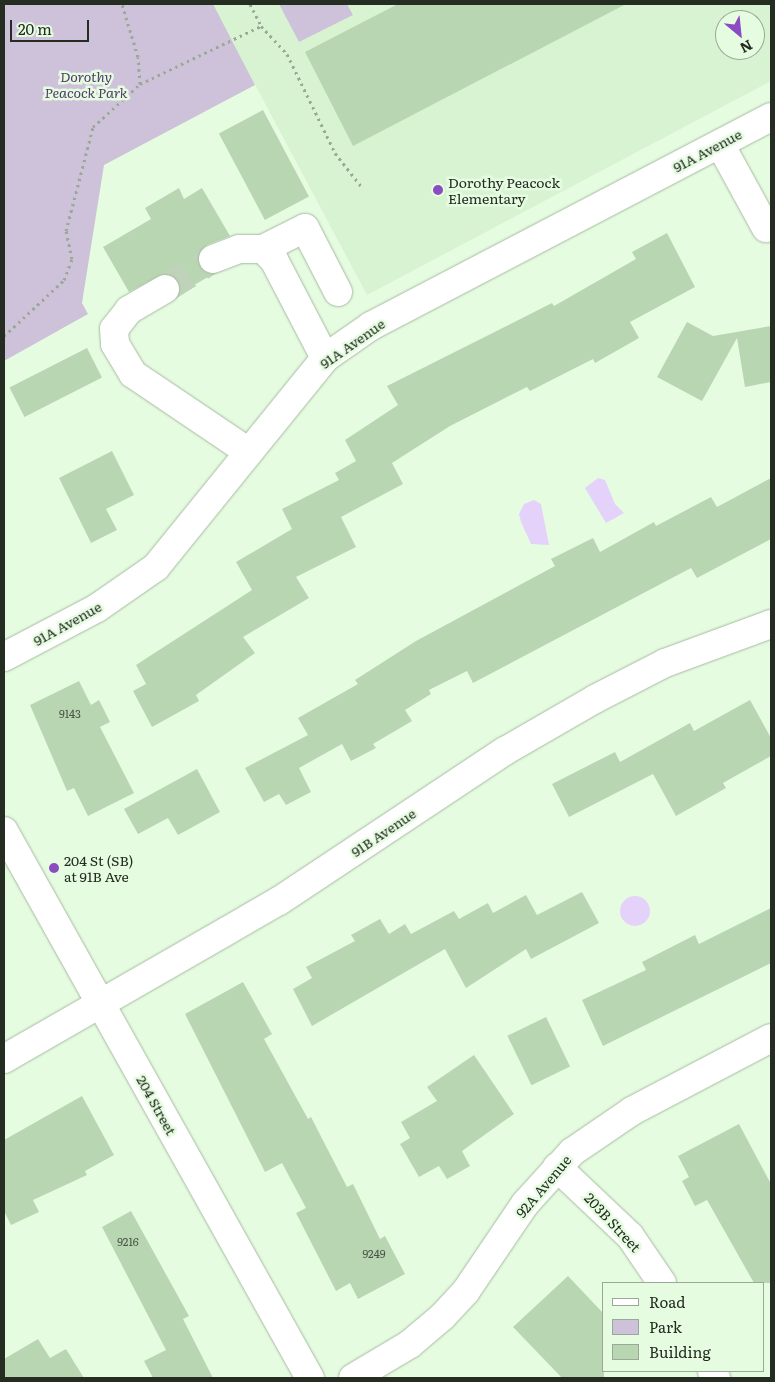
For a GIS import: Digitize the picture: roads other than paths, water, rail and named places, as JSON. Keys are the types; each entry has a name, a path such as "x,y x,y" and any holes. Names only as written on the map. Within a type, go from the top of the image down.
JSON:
{"street":[{"name":"91A Avenue","path":"4,657 97,608 156,567 247,451 326,358 371,326 771,117"},
{"path":"720,144 766,228"},
{"path":"213,258 239,249 262,249 305,228 338,292"},
{"path":"262,249 274,260 326,358"},
{"path":"164,289 129,310 114,329 114,344 132,374 247,451"},
{"name":"91B Avenue","path":"4,1059 102,1006 137,981 279,901 505,751 595,699 665,662 771,624"},
{"name":"204 Street","path":"4,831 310,1378"},
{"name":"92A Avenue","path":"353,1378 410,1344 442,1317 466,1291 525,1204 558,1167 632,1111 771,1038"},
{"name":"203B Street","path":"558,1167 630,1236 661,1282"}],"tunnel":[{"path":"165,289 213,259"}],"place":[{"name":"Dorothy Peacock Elementary","path":"438,190"},
{"name":"204 St (SB) at 91B Ave","path":"54,868"}],"park label":[{"name":"Dorothy Peacock Park","path":"86,84"}]}
